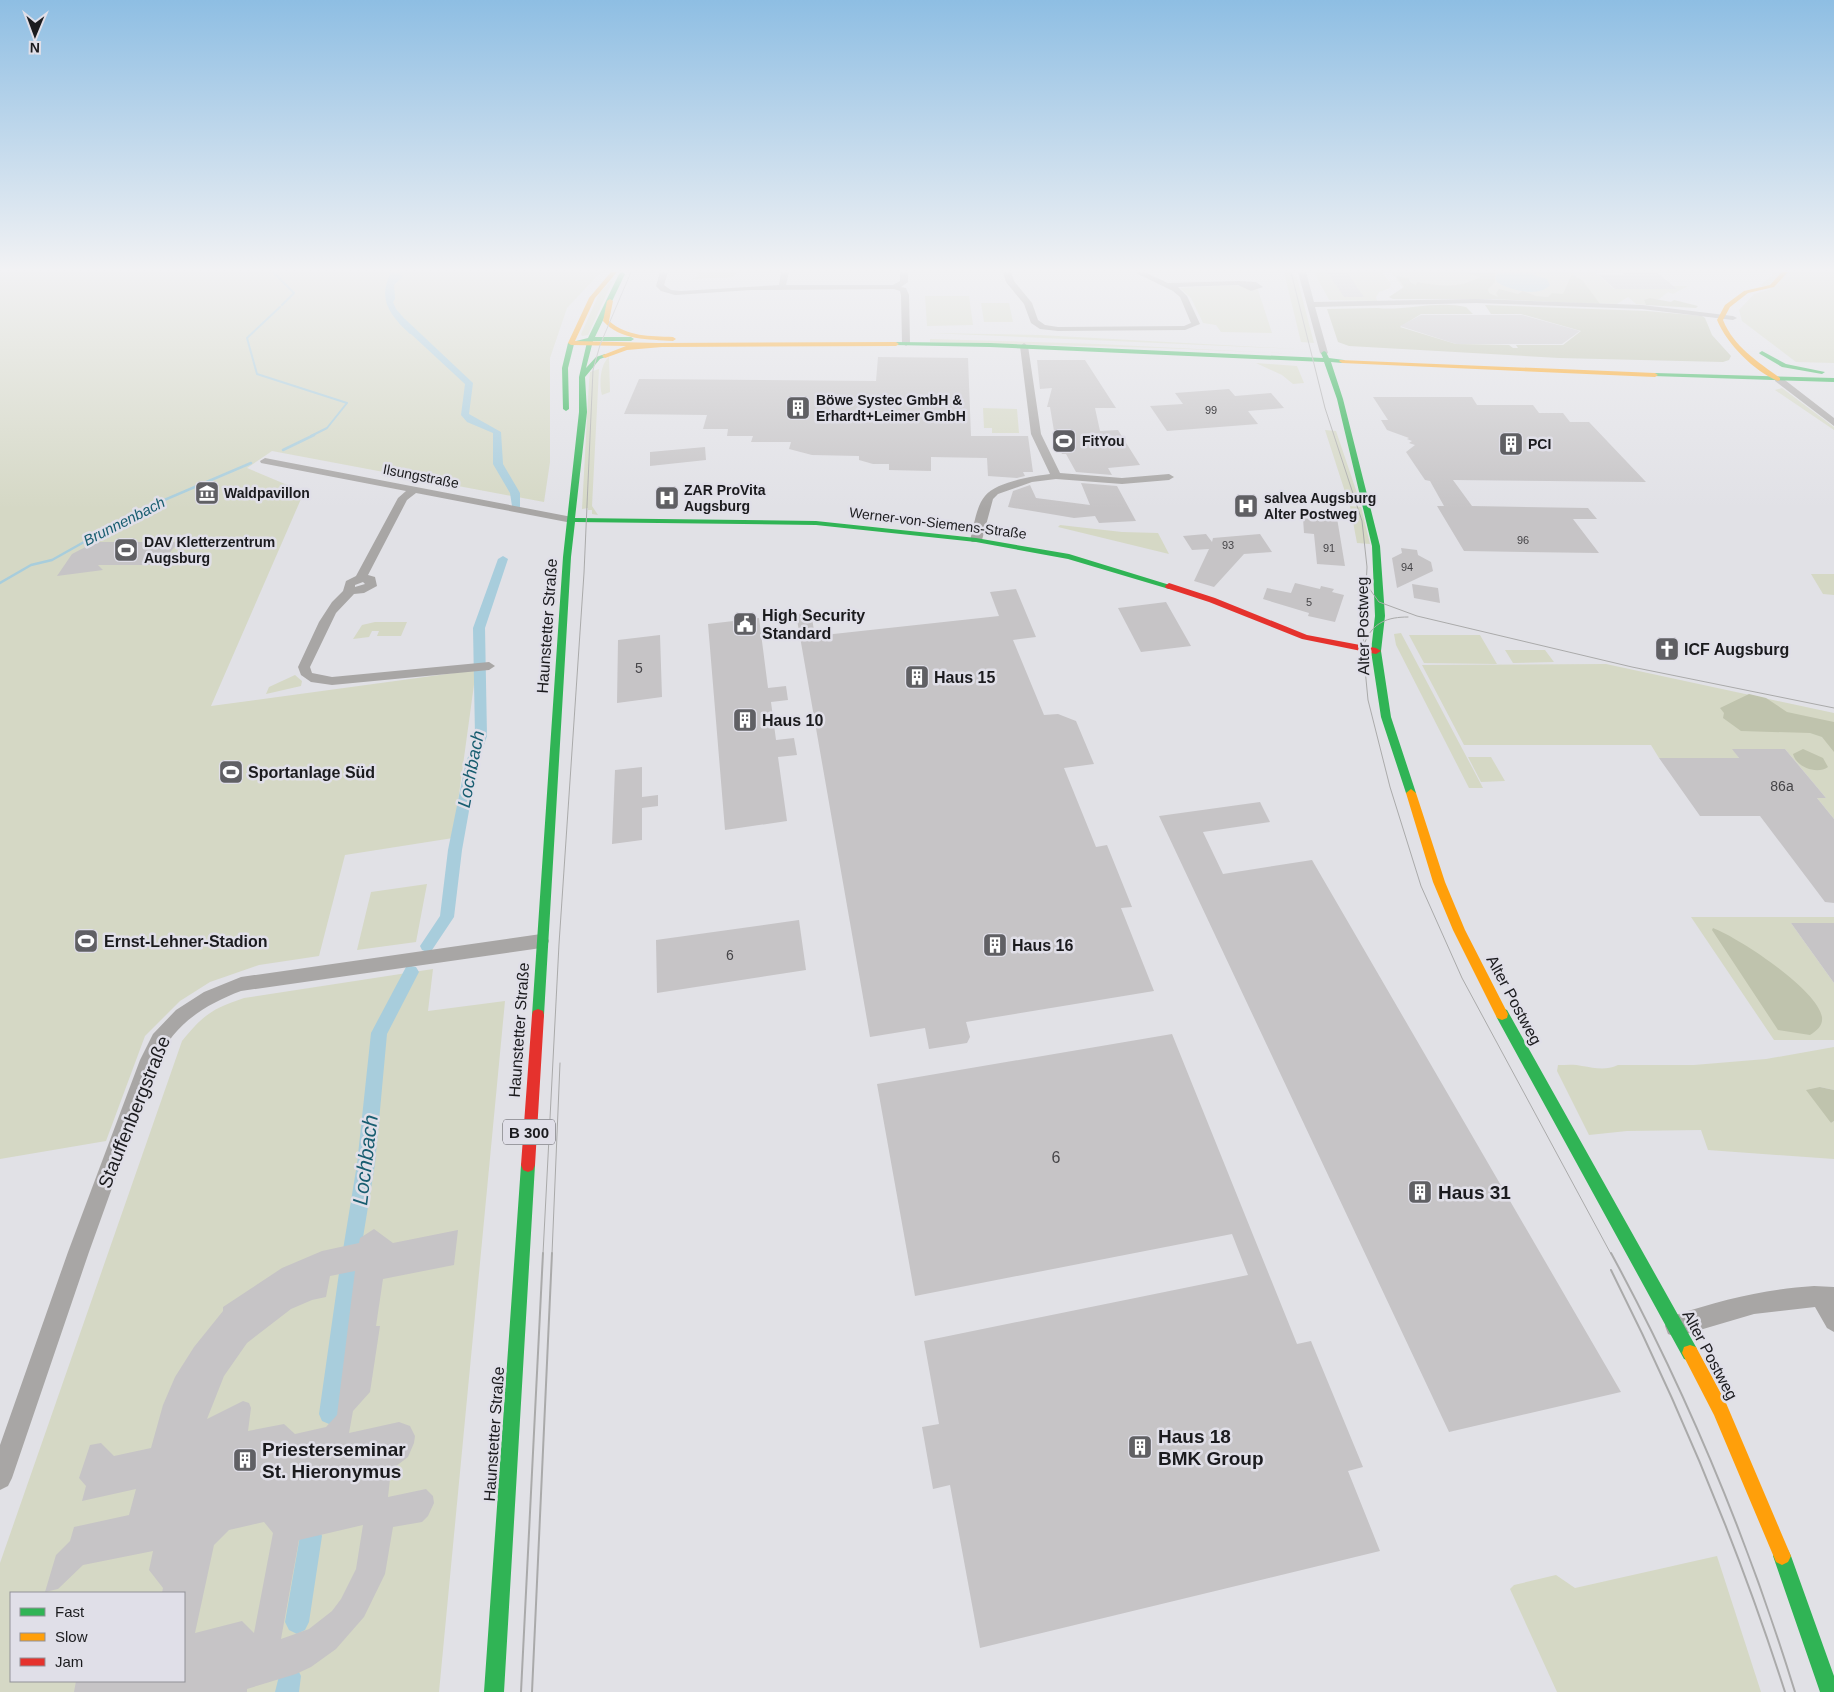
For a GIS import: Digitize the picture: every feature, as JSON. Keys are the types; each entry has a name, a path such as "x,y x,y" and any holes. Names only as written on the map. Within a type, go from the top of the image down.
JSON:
{"main road":[{"name":"Haunstetter Straße","path":"569,351 565,368 569,421 578,460"},
{"name":"Haunstetter Straße","path":"494,1692 541,941 572,520 583,412 583,362 587,351"},
{"path":"582,377 598,358 614,351"},
{"path":"1173,351 1774,374 1793,380 1834,380"},
{"path":"1240,351 1603,372 1774,374 1834,372"},
{"path":"1744,351 1774,374"},
{"path":"1754,351 1774,374"},
{"path":"1760,351 1777,363 1790,368 1822,372"},
{"name":"Alter Postweg","path":"1325,356 1340,399 1376,546 1380,612 1376,651 1380,682 1391,733 1438,882 1498,1008 1676,1326 1720,1409 1766,1514 1830,1692"},
{"name":"Werner-von-Siemens-Straße","path":"572,520 816,523 976,540 1069,557 1122,571 1212,600 1306,637 1376,651"}],"street":[{"path":"1025,351 1036,434 1056,476"},
{"name":"Alter Postweg","path":"1324,351 1325,356"},
{"path":"1774,374 1834,423"},
{"path":"1793,380 1834,411"},
{"name":"Ilsungstraße","path":"265,460 572,520"},
{"path":"976,540 988,498 994,492 1030,479 1056,476 1109,481 1169,477"},
{"path":"414,490 403,498 361,578 350,583 347,587 350,591 341,597 335,607 304,667 307,675 316,679 332,680 484,666"},
{"name":"Stauffenbergstraße","path":"0,1478 116,1150 154,1051 164,1033 178,1018 210,997 241,984 541,941"},
{"path":"1676,1326 1707,1315 1743,1306 1794,1298 1828,1297 1834,1321"}],"green space":[{"name":"Sportanlage Süd","path":"0,351 552,351 550,358 550,462 544,502 272,451 247,468 304,492 211,706 476,670 453,838 345,855 319,956 259,965 210,982 180,1001 145,1036 106,1141 0,1159"},
{"path":"1436,351 1726,351 1731,356 1729,360 1723,362 1559,358"},
{"path":"1781,351 1834,351 1834,363 1796,362"},
{"path":"609,357 610,392 602,395 601,375 604,364"},
{"path":"1256,363 1297,366 1304,383 1293,384 1282,375"},
{"path":"599,369 592,506 598,515 592,514 592,510 588,510 588,508 582,509 590,372"},
{"path":"1782,388 1834,427 1834,430 1775,390"},
{"path":"983,408 1017,409 1019,433 992,433 992,428 984,428"},
{"path":"1325,430 1336,431 1358,496 1347,498"},
{"path":"1350,506 1361,507 1370,544 1357,543"},
{"path":"1060,525 1122,532 1158,533 1169,554 1058,527"},
{"path":"1811,574 1834,574 1834,595 1823,594"},
{"path":"375,622 407,622 401,636 377,636 379,631 372,631 369,637 353,639 362,625"},
{"path":"1401,633 1483,788 1469,788 1396,645 1394,634"},
{"path":"1409,635 1480,635 1497,664 1424,663"},
{"path":"1505,650 1545,650 1554,662 1513,663"},
{"path":"1606,664 1834,713 1834,819 1817,798 1826,798 1785,749 1733,749 1739,758 1659,758 1651,745 1464,745 1422,665"},
{"path":"295,675 302,681 301,686 266,694 269,687"},
{"path":"1749,694 1766,698 1787,712 1834,722 1834,752 1822,737 1810,733 1741,731 1723,718 1724,713 1720,708"},
{"path":"1803,749 1823,758 1828,767 1813,770 1802,766 1793,754"},
{"path":"1468,757 1491,757 1505,781 1481,782"},
{"path":"427,884 416,942 357,950 371,892"},
{"path":"1691,917 1834,917 1834,923 1791,923 1834,983 1834,1040 1774,1040"},
{"path":"1713,928 1758,953 1807,993 1817,1006 1822,1017 1822,1023 1817,1029 1810,1035 1778,1030 1712,930"},
{"path":"433,969 428,1011 505,1001 439,1692 0,1692 0,1563 182,1041 203,1018 224,1006 244,998"},
{"path":"1834,1047 1834,1090 1820,1087 1831,1123 1834,1121 1834,1159 1708,1150 1701,1130 1627,1131 1589,1135 1557,1071 1558,1065 1604,1068 1618,1065 1694,1065 1766,1059"},
{"path":"1820,1087 1834,1090 1834,1121 1831,1123 1806,1090"},
{"path":"1717,1556 1761,1692 1557,1692 1510,1589 1514,1585 1556,1575 1575,1588"}],"building":[{"name":"Böwe Systec GmbH & Erhardt+Leimer GmbH","path":"878,357 968,358 971,436 1028,436 1033,472 1023,472 1025,476 1017,478 988,476 987,458 931,457 931,471 889,470 889,464 873,464 859,460 859,456 812,455 789,449 791,442 751,442 753,436 727,436 728,429 703,429 707,415 624,414 639,379 876,381"},
{"path":"1037,360 1085,360 1116,408 1095,408 1100,431 1118,430 1140,465 1108,468 1112,475 1076,472 1066,454 1062,454 1056,443 1050,407 1047,407 1052,388 1040,389"},
{"path":"1229,389 1235,396 1271,393 1284,408 1248,411 1258,424 1167,431 1150,406 1183,404 1175,393"},
{"name":"PCI","path":"1373,397 1472,397 1477,405 1533,405 1539,413 1563,413 1570,422 1589,422 1646,482 1453,480 1472,506 1588,508 1597,519 1573,519 1599,553 1464,551 1437,506 1444,506 1430,481 1425,480 1406,452 1415,445 1409,443 1412,441 1407,439 1409,438 1387,430 1381,420 1388,420"},
{"path":"705,447 706,460 650,466 650,452"},
{"path":"1081,483 1117,486 1136,521 1099,523 1095,516 1074,518 1008,507 1013,491 1030,485 1036,498 1090,505"},
{"path":"1312,515 1337,518 1345,566 1317,564 1314,534 1304,533 1303,518 1312,519"},
{"path":"1206,534 1212,542 1213,538 1260,534 1272,552 1244,554 1214,587 1194,581 1209,549 1192,550 1183,536"},
{"name":"DAV Kletterzentrum Augsburg","path":"95,542 179,542 159,565 98,565 103,570 57,576 72,554"},
{"path":"1401,548 1417,550 1418,555 1431,562 1433,571 1397,588 1392,558 1402,553"},
{"path":"1295,583 1320,589 1321,586 1334,589 1332,592 1344,595 1335,622 1308,616 1309,613 1263,599 1267,588 1291,593"},
{"path":"1412,584 1438,588 1440,603 1414,598"},
{"name":"Haus 16","path":"1016,589 1036,637 1013,640 1044,715 1058,714 1076,721 1094,764 1064,768 1096,847 1107,845 1132,907 1121,908 1154,991 966,1022 970,1037 967,1043 929,1049 925,1028 870,1037 796,614 811,613 815,636 999,616 990,592"},
{"path":"1166,602 1191,646 1141,652 1118,608"},
{"name":"Haus 10","path":"759,618 768,688 786,686 788,700 771,702 776,740 794,738 797,755 778,757 787,821 725,830 708,624"},
{"path":"660,635 662,697 617,703 618,640"},
{"path":"1732,749 1785,749 1826,798 1817,798 1834,819 1834,903 1825,902 1760,816 1700,816 1659,758 1739,758"},
{"path":"642,767 642,797 658,795 658,806 642,808 642,840 612,844 615,770"},
{"name":"Haus 31","path":"1260,802 1270,822 1203,832 1223,874 1312,860 1621,1392 1449,1432 1159,816"},
{"path":"799,920 806,970 657,993 656,940"},
{"path":"1791,923 1834,923 1834,983"},
{"name":"Haus 18 BMK Group","path":"1172,1034 1297,1344 1311,1341 1363,1467 1348,1471 1380,1551 980,1648 950,1485 933,1489 922,1427 939,1424 924,1341 1248,1275 1232,1234 915,1296 877,1084"},
{"name":"Priesterseminar St. Hieronymus","path":"374,1229 393,1243 458,1230 454,1265 383,1279 376,1326 380,1326 370,1392 353,1411 349,1433 399,1422 410,1426 415,1436 414,1443 408,1457 391,1470 388,1497 426,1489 433,1496 434,1503 428,1516 422,1522 393,1527 385,1574 364,1617 336,1649 311,1667 296,1674 247,1689 247,1692 74,1692 76,1682 185,1682 185,1592 162,1592 163,1588 149,1570 153,1551 83,1565 58,1589 45,1592 56,1555 70,1541 74,1527 129,1515 136,1489 82,1501 86,1486 79,1478 90,1445 101,1443 114,1456 151,1448 163,1405 175,1377 194,1347 223,1311 223,1307 282,1268 322,1251 359,1243 360,1238","holes":["355,1271 337,1415 326,1427 295,1434 284,1424 248,1431 251,1408 249,1403 243,1401 207,1419 224,1376 247,1343 291,1309 312,1300 326,1297 330,1276","264,1522 273,1533 254,1633 242,1621 195,1633 214,1545 229,1530","363,1525 356,1569 341,1599 332,1611 309,1629 281,1639 299,1540"]}],"waterway":[{"name":"Brunnenbach","path":"251,351 257,374 347,403 327,428 311,436"},
{"name":"Lochbach","path":"434,351 469,383 465,415 470,420 497,432 498,464 515,493 517,506"},
{"name":"Brunnenbach","path":"283,450 314,435"},
{"name":"Brunnenbach","path":"0,583 31,565 52,560 141,510 251,463"},
{"name":"Lochbach","path":"521,523 523,518"},
{"name":"Lochbach","path":"427,946 447,917 455,850 471,766 481,736 479,628 503,559"},
{"name":"Lochbach","path":"350,1262 366,1164 379,1033 411,972"},
{"name":"Lochbach","path":"329,1414 348,1273"},
{"name":"Lochbach","path":"297,1622 311,1536"},
{"name":"Lochbach","path":"287,1692 289,1676"}],"tram line":[{"path":"543,1254 559,944 584,573 593,370 598,351"},
{"path":"1311,351 1325,408 1362,521 1367,567 1366,584"},
{"path":"1366,584 1379,602 1417,616 1632,667 1834,708"},
{"path":"1366,584 1363,648 1368,700 1390,787 1421,886 1462,978 1611,1254"},
{"path":"1365,642 1372,630 1382,622 1394,618 1408,617"},
{"path":"552,1254 560,1063"},
{"path":"521,1692 543,1253"},
{"path":"532,1692 552,1253"},
{"path":"1611,1253 1665,1359 1714,1468 1757,1579 1795,1692"},
{"path":"1611,1270 1661,1373 1706,1478 1748,1584 1785,1692"}],"traffic: fast":[{"path":"566,409 565,368 569,351"},
{"path":"582,377 587,351"},
{"path":"1121,351 1342,361"},
{"path":"1324,353 1340,399 1376,546 1380,616 1376,651 1386,717 1411,793"},
{"path":"1762,353 1784,366 1822,372"},
{"path":"538,1015 567,557 583,412 582,377 598,358 605,356"},
{"path":"1655,375 1834,380"},
{"path":"572,520 816,523 976,540 1069,557 1169,586"},
{"path":"1502,1014 1690,1353"},
{"path":"494,1692 528,1165"},
{"path":"1782,1556 1830,1692"}],"traffic: slow":[{"path":"605,356 618,351"},
{"path":"1741,351 1778,379"},
{"path":"1342,361 1655,375"},
{"path":"1411,793 1439,882 1459,930 1502,1014"},
{"path":"1690,1353 1720,1409 1782,1556"}],"traffic: jam":[{"path":"1169,586 1212,600 1305,637 1376,651"},
{"path":"528,1165 538,1015"}],"place":[{"name":"Böwe Systec GmbH & Erhardt+Leimer GmbH","path":"798,408"},
{"name":"FitYou","path":"1064,441"},
{"name":"PCI","path":"1511,444"},
{"name":"Waldpavillon","path":"207,493"},
{"name":"ZAR ProVita Augsburg","path":"667,498"},
{"name":"salvea Augsburg Alter Postweg","path":"1246,506"},
{"name":"DAV Kletterzentrum Augsburg","path":"126,550"},
{"name":"High Security Standard","path":"745,624"},
{"name":"ICF Augsburg","path":"1667,649"},
{"name":"Haus 15","path":"917,677"},
{"name":"Haus 10","path":"745,720"},
{"name":"Sportanlage Süd","path":"231,772"},
{"name":"Ernst-Lehner-Stadion","path":"86,941"},
{"name":"Haus 16","path":"995,945"},
{"name":"Haus 31","path":"1420,1192"},
{"name":"Haus 18 BMK Group","path":"1140,1447"},
{"name":"Priesterseminar St. Hieronymus","path":"245,1460"}]}
